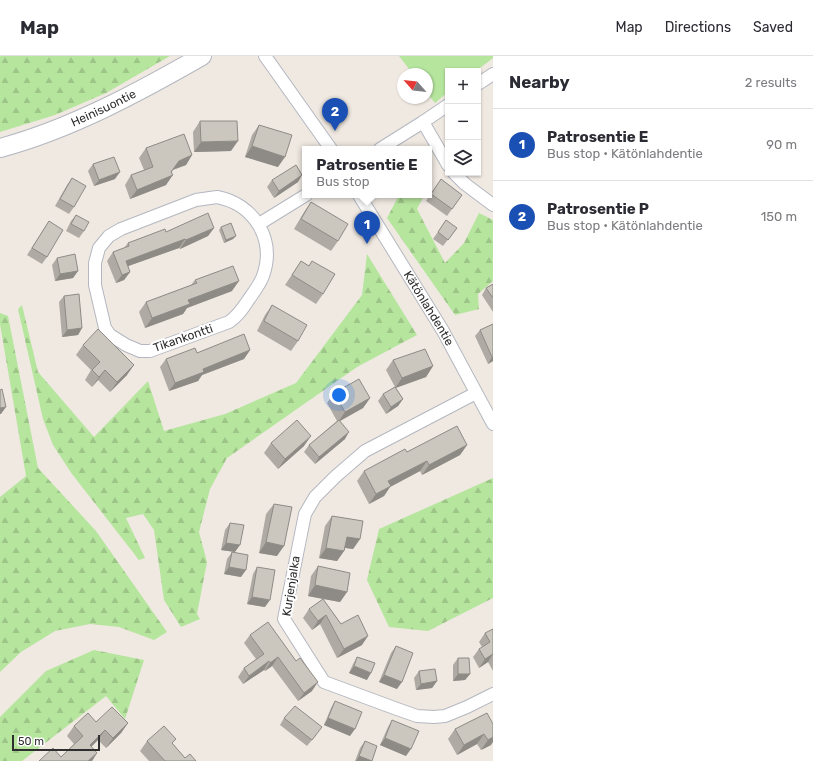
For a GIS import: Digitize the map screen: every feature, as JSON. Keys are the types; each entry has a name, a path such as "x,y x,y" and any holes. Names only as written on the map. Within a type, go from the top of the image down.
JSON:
{"street":[{"name":"Heinisuontie","path":"0,148 15,144 69,123 115,103 165,78 202,56"},
{"path":"265,56 329,146"},
{"path":"481,82 493,74"},
{"path":"385,146 445,107"},
{"path":"423,122 445,160"},
{"path":"457,176 465,184 493,205"},
{"name":"Tikankontti","path":"217,197 227,199 246,210 259,224 266,250 265,268 263,276 257,287 236,318 216,327 150,350 140,351 126,346 110,335 106,328 95,285 95,263 99,248 103,242 116,231 196,200 217,197"},
{"path":"259,224 302,197"},
{"name":"Kätönlahdentie","path":"361,198 443,331 493,424"},
{"name":"Kurjenjalka","path":"476,393 365,451 315,497 305,514 284,619 324,682 396,709 417,716 444,716 467,707 493,694"}],"green space":[{"path":"0,56 170,56 106,93 55,115 0,132"},
{"path":"399,56 493,56 493,58 480,68 445,68 445,95 435,103 433,100 433,68 408,68"},
{"path":"397,198 422,198 417,209 445,263 464,243 479,213 493,220 493,281 478,294 479,309 455,315 387,218"},
{"path":"367,254 417,335 357,367 227,458 210,489 199,532 207,562 197,614 200,619 181,627 164,600 154,530 143,514 126,518 145,558 139,560 72,474 53,445 43,419 18,309 22,305 38,372 94,437 148,381 164,431 225,414 296,383 362,295"},
{"path":"0,313 8,316 38,468 96,531 167,632 154,640 119,627 90,624 55,631 21,652 0,672 0,497 26,476 0,324"},
{"path":"493,478 493,598 428,631 389,627 367,580 379,529"},
{"path":"94,650 144,660 125,719 106,696 22,761 0,761 0,717 46,671"}],"building":[{"path":"200,121 237,121 238,141 201,142"},
{"path":"259,125 292,135 285,157 252,146"},
{"path":"184,134 192,155 179,161 171,172 173,175 137,190 131,175 153,167 146,148"},
{"path":"114,157 120,172 99,180 93,164"},
{"path":"296,165 302,175 279,191 272,180"},
{"path":"72,178 86,186 74,207 60,199"},
{"path":"441,179 462,195 452,209 432,195"},
{"path":"311,202 348,224 338,241 301,219"},
{"path":"208,213 214,228 186,240 185,239 126,261 130,272 122,275 113,252 129,246 128,243 165,229 166,232"},
{"path":"76,215 89,222 84,231 71,224"},
{"path":"446,220 457,228 448,240 438,232"},
{"path":"49,221 63,230 47,257 32,248"},
{"path":"231,223 236,236 226,240 221,227"},
{"path":"75,254 78,271 60,274 57,258"},
{"path":"301,261 309,266 312,261 335,274 323,294 292,275"},
{"path":"233,266 239,281 188,300 190,304 152,318 146,302 197,283 195,280"},
{"path":"493,284 493,298 486,288"},
{"path":"79,294 82,328 67,330 64,296"},
{"path":"272,305 307,325 298,341 264,321"},
{"path":"493,324 493,357 492,357 480,330"},
{"path":"98,329 134,365 117,382 105,370 99,377 92,370 100,362 83,345"},
{"path":"244,334 250,350 203,369 204,372 175,383 166,359 195,348 197,353"},
{"path":"425,349 433,366 402,378 393,360"},
{"path":"359,379 370,398 345,412 334,393"},
{"path":"395,387 403,399 391,407 383,394"},
{"path":"2,389 6,407 0,408 0,390"},
{"path":"297,420 311,436 285,459 271,443"},
{"path":"339,420 349,432 319,457 309,445"},
{"path":"457,426 467,445 429,465 427,461 388,481 391,486 376,494 364,471 405,449 407,452"},
{"path":"274,504 292,507 284,546 266,542"},
{"path":"332,516 363,521 360,539 347,537 344,551 326,548"},
{"path":"230,523 244,525 240,545 226,543"},
{"path":"232,552 248,555 246,570 229,567"},
{"path":"318,566 350,573 347,592 315,585"},
{"path":"257,567 275,570 270,600 252,597"},
{"path":"323,599 341,624 358,615 368,636 344,649 326,615 318,621 309,609"},
{"path":"268,622 296,661 300,658 318,682 304,693 278,657 270,663 269,661 249,676 244,668 264,654 250,635"},
{"path":"493,629 493,654 485,659 479,649 490,642 485,633"},
{"path":"396,646 413,653 402,682 384,675"},
{"path":"357,657 375,663 371,673 354,666"},
{"path":"458,658 469,658 470,674 458,674"},
{"path":"435,669 437,681 421,684 419,671"},
{"path":"335,701 362,712 355,729 328,718"},
{"path":"295,706 322,727 312,740 284,718"},
{"path":"112,707 128,723 113,738 105,730 90,745 97,753 88,761 39,761 53,748 61,757 83,736 74,726 88,713 96,722"},
{"path":"487,713 493,724 493,737 488,740 484,734 464,745 455,729"},
{"path":"392,720 419,731 411,749 385,738"},
{"path":"164,726 176,739 172,743 185,758 190,754 196,761 165,761 147,741"},
{"path":"365,741 377,746 372,761 359,756"}],"place":[{"name":"Patrosentie P","path":"335,131"},
{"name":"Patrosentie E","path":"367,244"}]}
